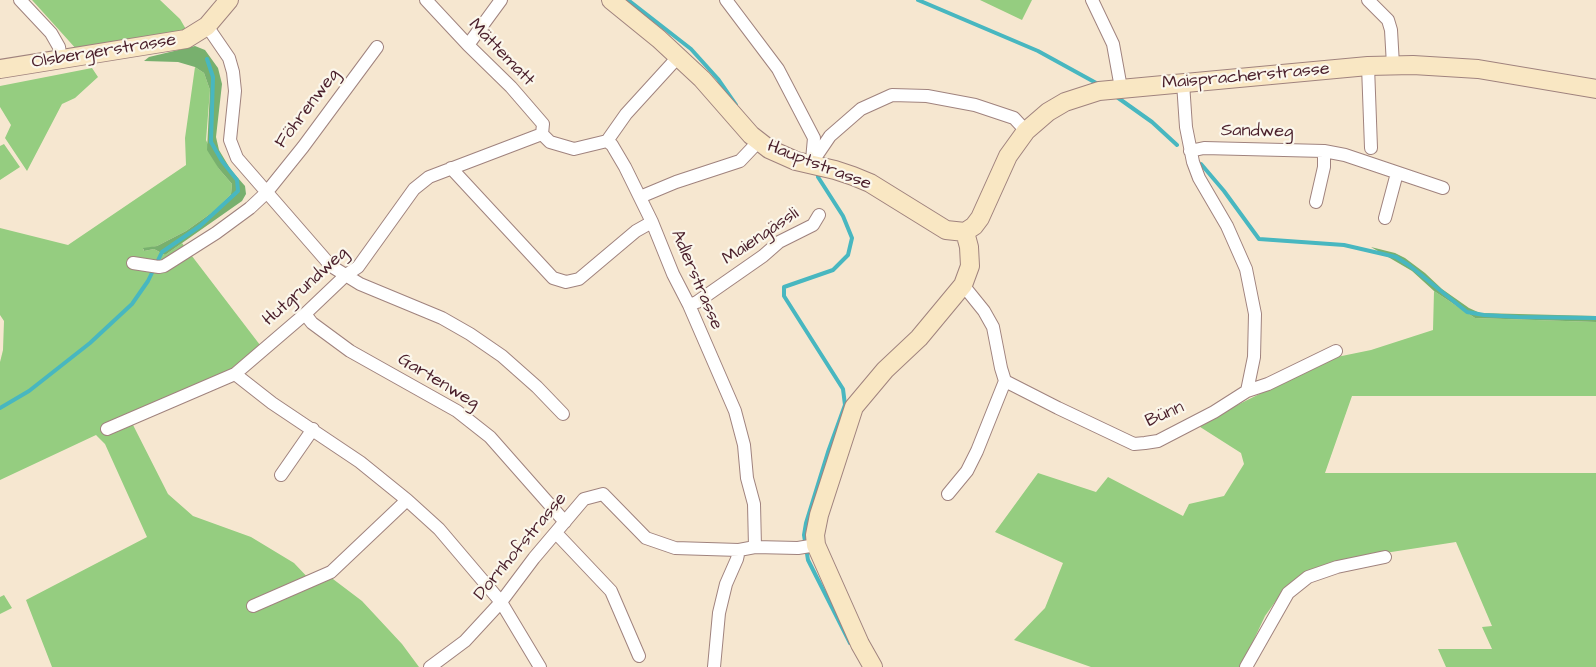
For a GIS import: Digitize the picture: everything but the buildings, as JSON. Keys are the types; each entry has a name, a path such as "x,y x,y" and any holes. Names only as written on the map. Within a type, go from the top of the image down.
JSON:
{"main road":[{"name":"Olsbergerstrasse","path":"0,69 186,39 207,26 229,0"},
{"name":"Hauptstrasse","path":"611,0 702,80 758,142 783,156 862,180 946,230 965,232"},
{"name":"Maispracherstrasse","path":"965,232 980,218 1008,156 1026,131 1048,112 1065,102 1099,92 1120,88 1393,65 1469,68 1596,89"},
{"path":"873,667 808,547 815,535 819,515 854,407 885,370 919,338 963,285 970,266 965,232"}],"street":[{"path":"20,0 51,33 59,47 61,60"},
{"name":"Mättematt","path":"426,0 511,87 543,124 542,134"},
{"path":"468,45 501,0"},
{"path":"726,0 778,69 814,138 811,164"},
{"path":"1092,0 1113,44 1120,88"},
{"path":"1368,0 1388,20 1391,30 1393,65"},
{"path":"207,26 229,58 233,72 235,91 230,140 237,158 331,266 360,284 442,318 470,334 502,356 563,414"},
{"name":"Föhrenweg","path":"133,263 164,266 250,208 266,193 378,47"},
{"path":"542,134 550,142 574,149 607,141 626,114 678,57"},
{"path":"1368,66 1371,148"},
{"path":"1183,83 1186,127 1191,155 1199,178 1227,226 1246,269 1255,314 1254,357 1247,391"},
{"path":"811,164 830,136 861,109 892,95 927,96 994,109 1014,118 1026,131"},
{"name":"Hutgrundweg","path":"107,429 235,374 305,314 346,275 358,267 414,189 429,177 542,134"},
{"name":"Adlerstrasse","path":"607,141 621,160 652,222 735,411 744,445 747,478 754,504 755,547"},
{"path":"640,197 676,182 740,161 758,142"},
{"name":"Sandweg","path":"1191,155 1204,148 1324,151 1346,155 1443,188"},
{"path":"1316,201 1324,167 1324,151"},
{"path":"451,168 553,278 566,282 579,279 636,231 652,222"},
{"path":"1385,218 1397,173"},
{"name":"Maiengässli","path":"689,305 697,302 763,256 779,242 813,225 819,214"},
{"path":"948,494 967,471 977,452 1005,381 993,327 984,311 963,285"},
{"name":"Gartenweg","path":"305,314 312,323 350,351 457,411 482,430 565,522"},
{"name":"Bünn","path":"1005,381 1134,444 1158,441 1214,412 1247,391 1268,384 1336,351"},
{"path":"235,374 243,383 360,462 439,529 501,602 540,667"},
{"path":"281,475 313,429"},
{"name":"Dornhofstrasse","path":"430,667 465,641 501,602 584,499 603,494 646,538 675,548 739,550 755,547 808,547"},
{"path":"253,606 331,572 407,500"},
{"path":"556,533 611,591 639,656"},
{"path":"714,667 719,613 726,584 739,550"},
{"path":"1246,667 1288,593 1308,577 1337,567 1385,557"}],"green space":[{"path":"32,0 160,0 180,19 187,31 78,51"},
{"path":"980,0 1032,0 1022,20"},
{"path":"195,46 205,50 218,68 222,84 216,137 219,150 231,170 245,186 246,194 242,201 165,255 154,249 144,251 143,248 157,246 186,231 217,209 231,194 232,184 207,150 210,90 204,73 195,67 178,62 144,61 149,57"},
{"path":"195,67 204,73 210,90 206,140 219,169 232,184 231,194 217,209 186,231 157,246 143,249 144,251 154,249 165,255 182,243 260,345 227,372 131,421 168,494 193,516 251,537 294,563 313,583 329,576 362,601 402,644 419,667 52,667 26,600 147,537 105,444 96,435 0,480 0,362 3,350 4,321 0,315 0,228 68,245 186,165 185,138"},
{"path":"92,68 98,77 75,98 62,104 27,171 5,138 11,125 0,107 0,86"},
{"path":"4,144 20,167 0,180 0,146"},
{"path":"1371,247 1405,258 1442,289 1480,313 1596,316 1596,322 1475,318 1434,291 1412,271"},
{"path":"1434,291 1475,318 1596,322 1596,396 1352,396 1325,473 1596,473 1596,667 1446,667 1438,649 1492,649 1482,627 1492,626 1456,542 1372,555 1283,591 1265,616 1241,667 1091,667 1014,640 1045,608 1063,563 995,532 1038,473 1096,492 1108,477 1183,516 1189,504 1224,496 1244,464 1241,453 1197,425 1332,358 1371,350 1433,330"},
{"path":"4,595 12,608 0,614 0,597"}],"waterway":[{"path":"628,0 691,49 718,79 736,105"},
{"path":"918,0 1038,51 1098,84"},
{"path":"0,408 29,391 90,343 132,304 148,281 162,252 200,226 238,191 237,180 211,142 213,77 207,59"},
{"path":"1114,95 1152,122 1177,145"},
{"path":"1201,164 1259,239 1344,245 1396,257 1467,312 1518,317 1596,318"},
{"path":"818,177 843,216 852,238 848,255 833,270 784,287 784,296 843,389 845,405 828,452 804,535 808,560 850,643"}]}
